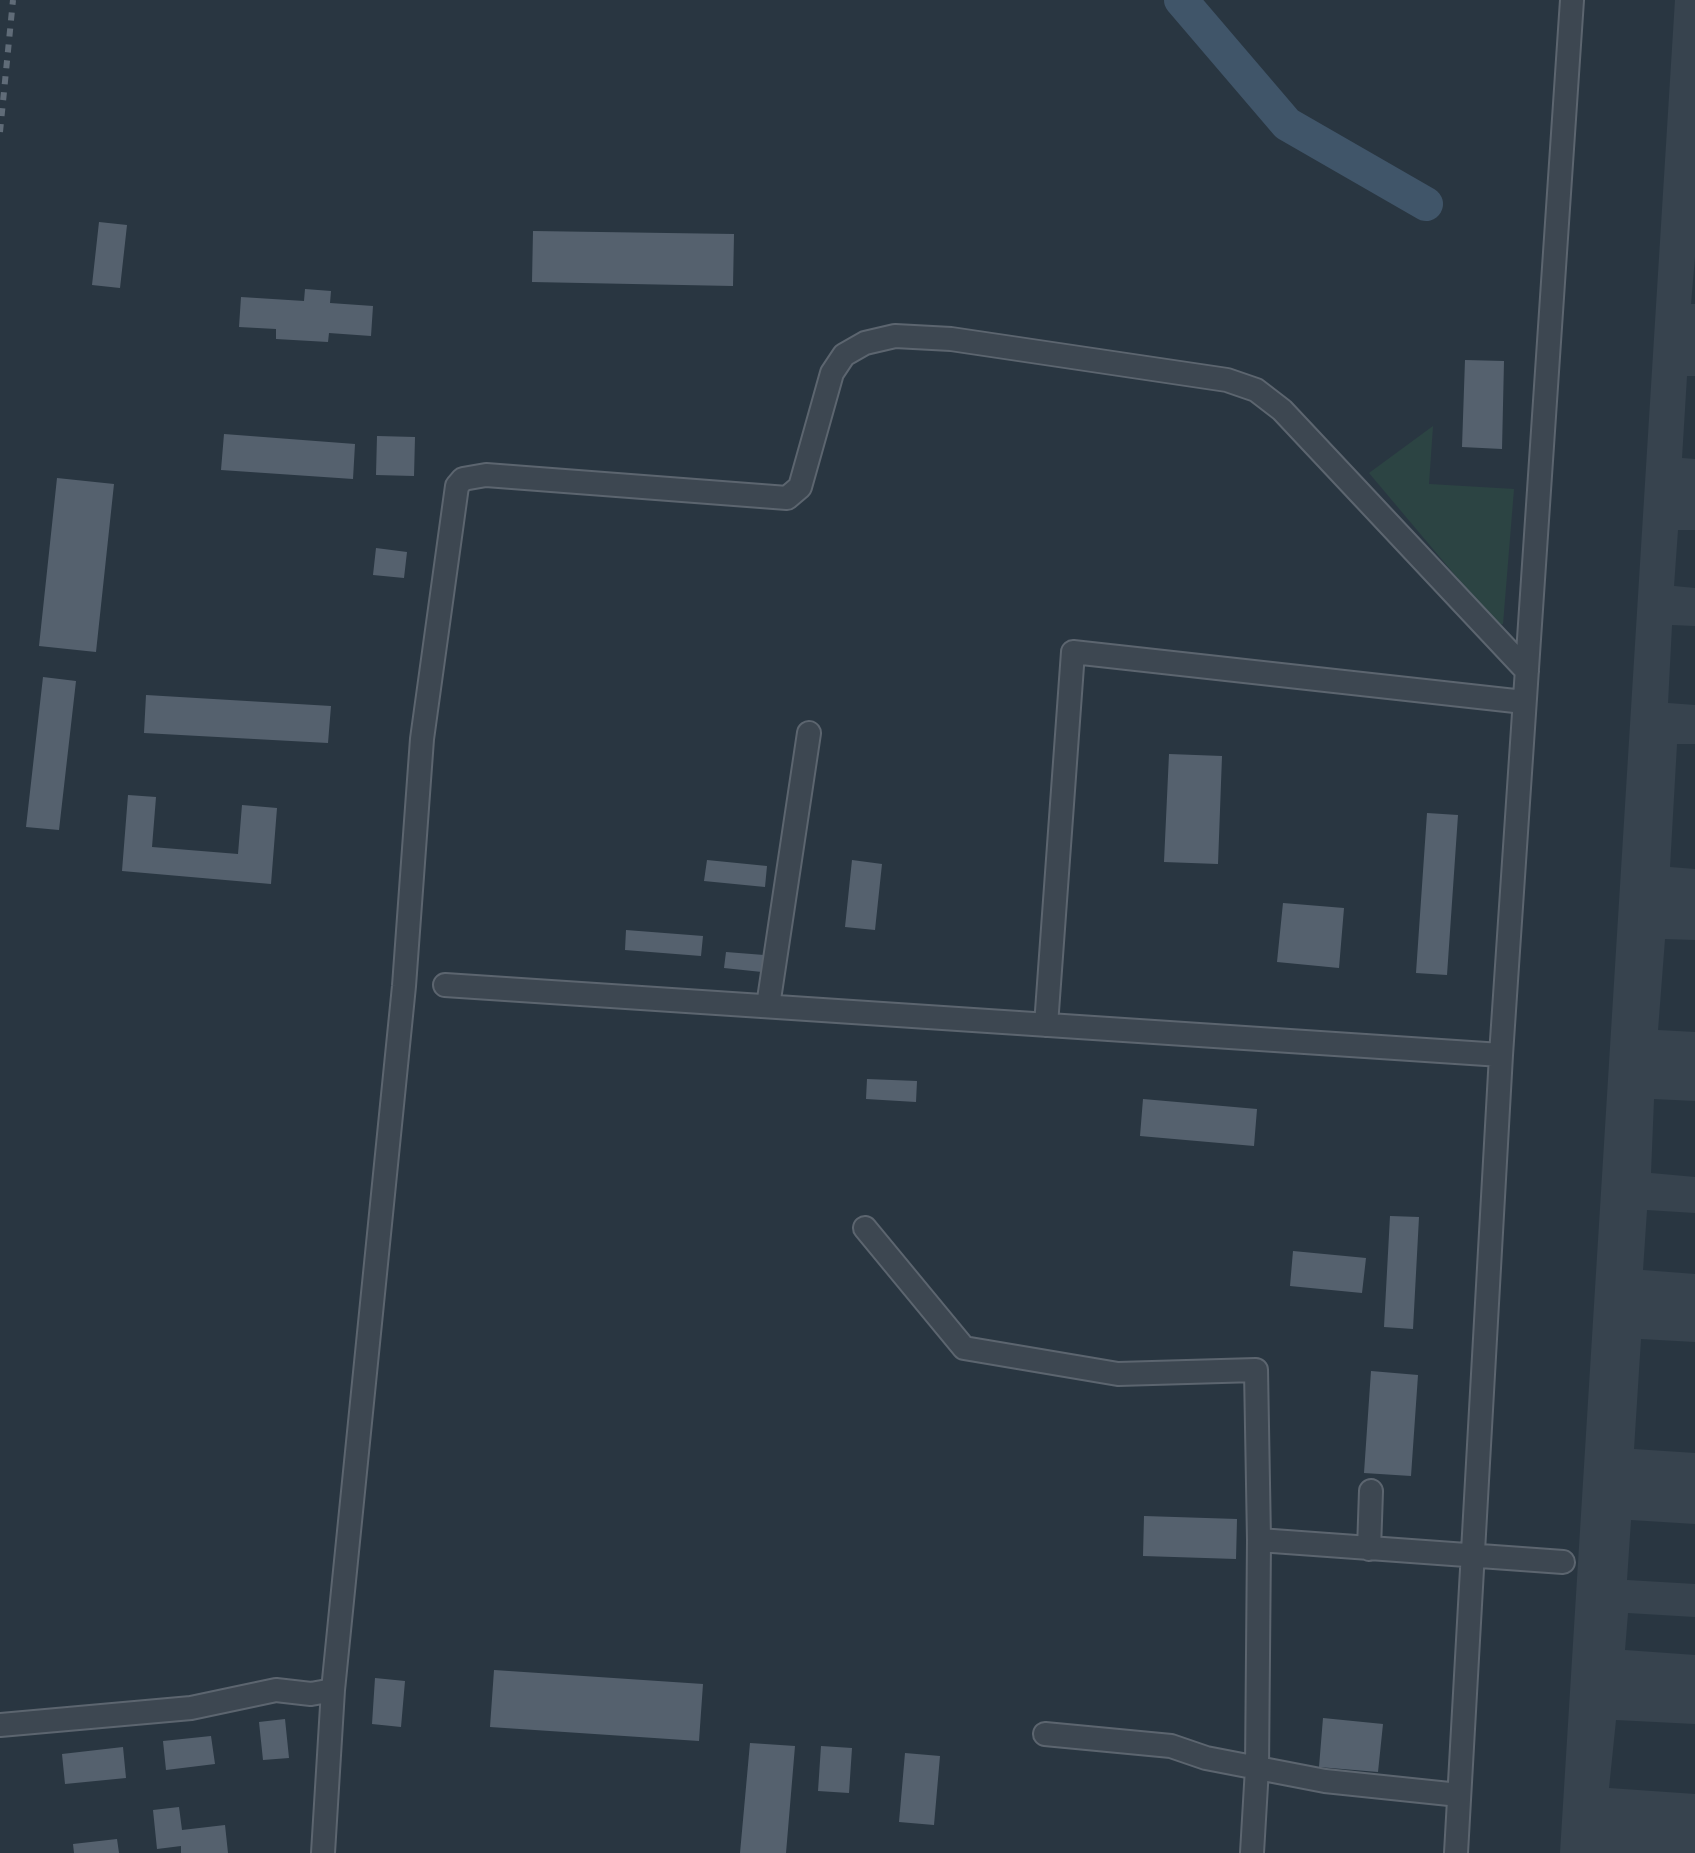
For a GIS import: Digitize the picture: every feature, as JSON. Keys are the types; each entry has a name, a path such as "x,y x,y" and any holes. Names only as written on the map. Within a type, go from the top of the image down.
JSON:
{"street":[{"path":"1456,1853 1501,1055 1572,0"},
{"path":"323,1853 333,1690 403,1001 422,739 457,486 463,479 486,475 787,498 800,487 832,373 844,355 865,343 895,336 951,339 1216,378 1256,390 1282,410 1527,671"},
{"path":"1046,1025 1073,652 1524,702"},
{"path":"768,1006 809,733"},
{"path":"445,985 1501,1055"},
{"path":"865,1228 964,1348 1118,1374 1256,1370 1259,1540 1257,1768 1252,1853"},
{"path":"1369,1549 1371,1491"},
{"path":"1259,1540 1472,1558 1563,1562"},
{"path":"0,1725 191,1708 276,1690 311,1694 333,1690"},
{"path":"1045,1734 1171,1746 1325,1781 1459,1795"}],"shaded area":[{"path":"1675,0 1695,0 1695,257 1691,304 1695,304 1695,376 1687,376 1682,458 1695,459 1695,530 1678,530 1674,586 1695,588 1695,626 1672,625 1668,703 1695,705 1695,744 1677,744 1670,867 1695,869 1695,940 1665,939 1658,1030 1695,1032 1695,1101 1654,1099 1651,1173 1695,1177 1695,1213 1647,1210 1643,1270 1695,1274 1695,1342 1641,1339 1634,1449 1695,1453 1695,1524 1631,1520 1627,1580 1695,1584 1695,1617 1628,1613 1625,1650 1695,1655 1695,1724 1616,1720 1609,1788 1695,1794 1695,1853 1560,1853"}],"green space":[{"path":"1433,426 1429,484 1514,489 1503,624 1497,625 1369,473"}],"building":[{"path":"99,222 127,225 120,288 92,285"},
{"path":"533,231 734,234 733,286 532,282"},
{"path":"305,289 331,291 330,303 373,306 371,336 329,333 328,342 276,339 276,329 239,327 241,297 304,301"},
{"path":"1465,360 1504,361 1502,449 1462,447"},
{"path":"224,434 355,444 353,479 221,470"},
{"path":"377,436 415,437 414,476 376,475"},
{"path":"57,478 114,484 96,652 39,646"},
{"path":"376,548 407,552 404,578 373,575"},
{"path":"43,677 76,681 59,830 26,827"},
{"path":"146,695 331,706 328,743 144,733"},
{"path":"1169,754 1222,756 1218,864 1164,862"},
{"path":"128,795 156,797 152,847 238,854 242,805 277,808 271,884 122,871"},
{"path":"1427,813 1458,815 1447,975 1416,973"},
{"path":"707,860 767,866 765,887 704,881"},
{"path":"852,860 882,864 875,930 845,927"},
{"path":"1283,903 1344,908 1339,968 1277,962"},
{"path":"626,930 703,936 701,956 625,950"},
{"path":"726,952 764,955 762,972 724,968"},
{"path":"867,1079 917,1081 916,1102 866,1099"},
{"path":"1143,1099 1257,1109 1254,1146 1140,1136"},
{"path":"1390,1216 1419,1217 1413,1329 1384,1327"},
{"path":"1293,1251 1366,1258 1362,1293 1290,1286"},
{"path":"1371,1371 1418,1375 1411,1476 1364,1473"},
{"path":"1144,1516 1237,1519 1236,1559 1143,1556"},
{"path":"494,1670 703,1684 699,1741 490,1727"},
{"path":"375,1678 405,1681 401,1727 372,1724"},
{"path":"1323,1718 1383,1724 1378,1772 1319,1767"},
{"path":"285,1719 289,1758 263,1760 259,1722"},
{"path":"211,1736 215,1764 166,1770 163,1741"},
{"path":"750,1743 795,1746 786,1853 740,1853"},
{"path":"821,1746 852,1748 849,1793 818,1791"},
{"path":"123,1747 126,1778 65,1784 62,1754"},
{"path":"905,1753 940,1756 934,1825 899,1822"},
{"path":"179,1807 182,1830 225,1825 228,1853 181,1853 181,1846 157,1849 153,1810"},
{"path":"117,1839 119,1853 74,1853 73,1844"}],"waterway":[{"path":"1181,0 1287,124 1426,204"}],"railway":[{"path":"0,132 13,0"}]}
